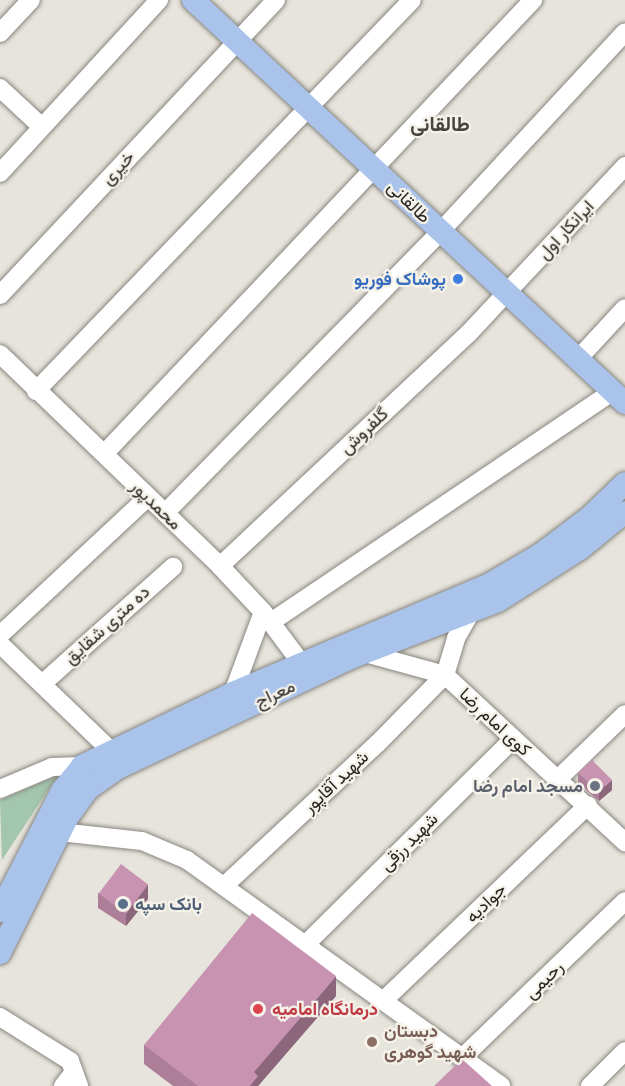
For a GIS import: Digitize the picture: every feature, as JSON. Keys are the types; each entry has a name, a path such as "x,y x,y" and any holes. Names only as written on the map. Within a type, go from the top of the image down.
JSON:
{"main road":[{"name":"طالقانی","path":"194,0 506,294 619,397"},
{"name":"معراج","path":"0,912 62,791 82,766 233,693 488,585 541,554 625,483"},
{"name":"معراج","path":"0,953 60,832 88,789 118,768 365,653 471,612 525,584 625,513"}],"street":[{"path":"0,33 31,0"},
{"path":"0,173 159,0"},
{"name":"خیری","path":"0,295 276,0"},
{"path":"36,391 412,0"},
{"path":"104,454 533,0"},
{"path":"165,513 440,232 625,32"},
{"path":"0,88 42,126"},
{"name":"ایرانکار اول","path":"506,294 625,166"},
{"name":"گلفروش","path":"220,566 506,294"},
{"path":"578,359 625,308"},
{"name":"محمدپور","path":"2,362 104,454 220,566 267,617 302,664"},
{"path":"233,693 267,617 619,397"},
{"path":"111,751 1,646 148,496"},
{"name":"ده متری شقایق","path":"42,684 173,567"},
{"path":"365,653 444,675 456,638 471,612"},
{"name":"کوی امام رضا","path":"444,675 588,805 625,842"},
{"name":"شهید آقاپور","path":"224,886 377,744 444,675"},
{"path":"558,779 625,714"},
{"name":"شهید رزقی","path":"305,945 513,739"},
{"path":"0,789 52,767 82,766"},
{"name":"جوادیه","path":"384,1000 588,805"},
{"path":"60,832 142,841 187,860 501,1086"},
{"name":"رحیمی","path":"462,1058 625,901"},
{"path":"0,1017 70,1061 72,1081"},
{"path":"590,1086 625,1051"}],"green space":[{"path":"58,775 2,860 0,800"}],"building":[{"path":"592,760 612,780 599,791 578,773"},
{"path":"121,864 148,884 126,914 99,894"},
{"name":"درمانگاه امامیه","path":"252,913 336,976 254,1072 258,1076 250,1086 198,1086 144,1045"},
{"path":"462,1059 492,1086 434,1086"}],"place":[{"name":"پوشاک فوریو","path":"458,279"},
{"name":"مسجد امام رضا","path":"595,786"},
{"name":"بانک سپه","path":"123,904"},
{"name":"درمانگاه امامیه","path":"258,1009"},
{"name":"دبستان شهید گوهری","path":"372,1042"}],"district":[{"name":"طالقانی","path":"440,124"}]}
